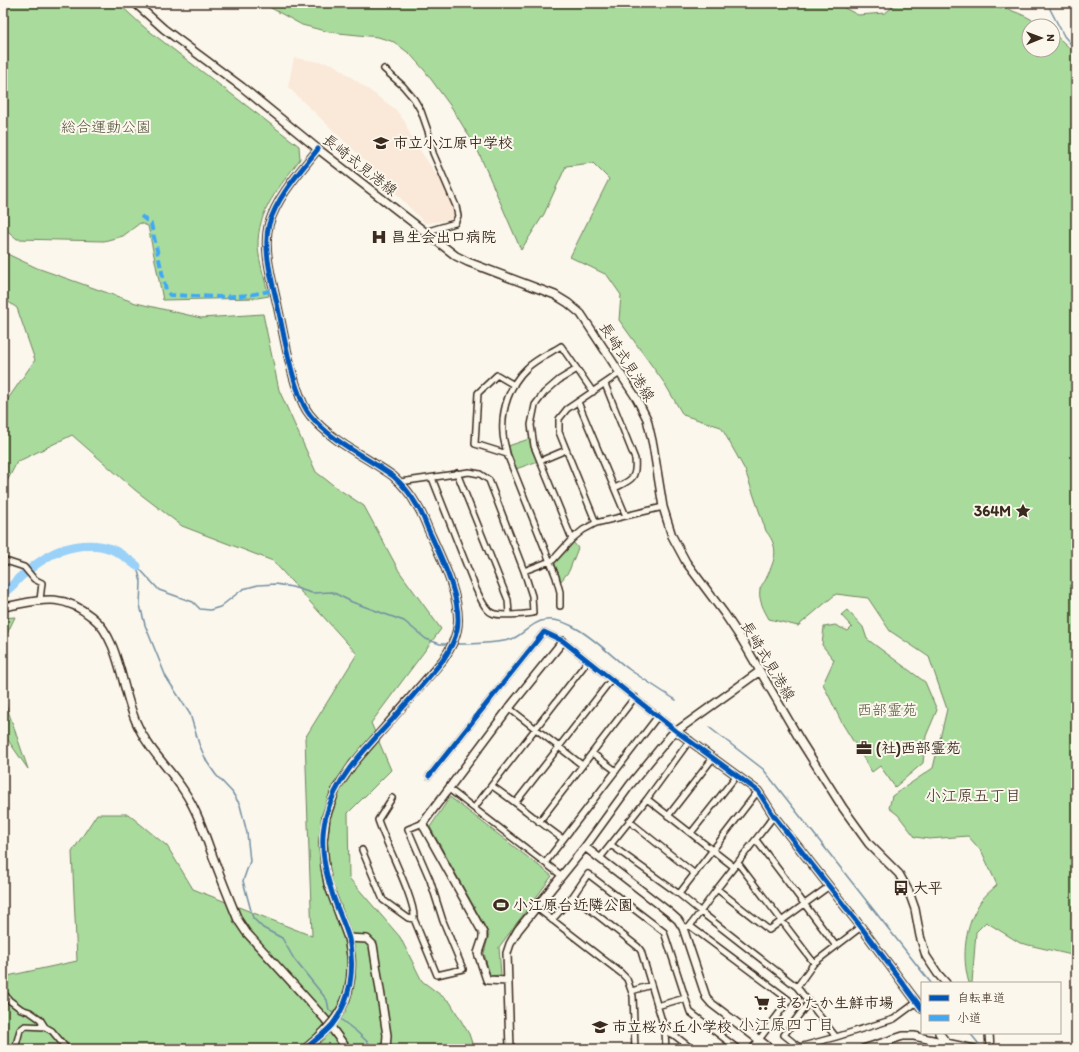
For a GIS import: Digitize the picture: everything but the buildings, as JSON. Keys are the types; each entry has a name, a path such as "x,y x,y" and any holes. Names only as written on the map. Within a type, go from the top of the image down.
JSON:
{"street":[{"name":"長崎式見港線","path":"135,3 164,29 242,87 318,149 456,256 555,295 568,303 581,314 592,328 637,399 647,419 653,445 663,507 672,536 686,562 742,640 800,740 843,808 859,831 899,874 910,892 926,956 945,982"},
{"path":"384,69 403,86 414,99 421,111 434,153 457,211 458,216 455,223 425,232"},
{"path":"305,1049 322,1036 341,1010 346,999 352,968 348,938 328,884 323,854 324,829 331,800 339,784 353,764 443,660 449,650 457,630 454,594 418,505 400,482 324,430 309,414 303,404 293,375 269,259 269,227 274,210 285,191 318,149"},
{"path":"560,606 560,592 550,561 507,454 503,433 503,415 507,399 514,385 527,367 561,346 593,392"},
{"path":"572,539 534,446 531,425 535,405 544,393 559,380 576,369"},
{"path":"596,523 559,432 559,419 568,409 620,373"},
{"path":"507,454 475,444 478,393 497,375 514,385"},
{"path":"605,384 635,459 636,471 632,480 615,488"},
{"path":"578,402 626,516"},
{"path":"540,461 566,450"},
{"path":"400,482 469,472 480,474 490,480 524,571 532,596 533,613 492,613 481,600 432,478"},
{"path":"458,473 508,600 509,614"},
{"path":"524,571 553,560 572,539 583,530 596,523 663,507"},
{"path":"3,560 24,567 34,580 42,584 40,600"},
{"path":"3,607 52,599 71,604 91,616 105,631 114,648 137,724 184,791 197,815 238,920 246,932 325,1019 347,1049"},
{"path":"429,776 544,632 562,641 587,662 635,697 676,731 758,791 774,816 921,1008"},
{"path":"392,798 378,820 408,893 414,919 437,975 463,969 443,921 430,880 408,829 422,823 562,641"},
{"path":"474,808 587,662"},
{"path":"510,1049 507,953 518,930 585,847 670,735 760,671"},
{"path":"516,802 611,680"},
{"path":"539,822 635,697"},
{"path":"509,708 582,765"},
{"path":"546,863 658,716"},
{"path":"600,858 647,799 690,740"},
{"path":"592,753 616,771"},
{"path":"668,816 713,758"},
{"path":"691,833 737,775"},
{"path":"492,786 516,802 563,840"},
{"path":"449,789 562,876"},
{"path":"679,894 758,791"},
{"path":"647,799 712,851 736,865 814,963"},
{"path":"687,927 701,912 717,888 774,816"},
{"path":"629,821 695,874"},
{"path":"422,823 483,933 483,938 478,953 487,980 508,981"},
{"path":"756,840 836,946"},
{"path":"611,844 679,894 797,987 836,1037"},
{"path":"585,847 687,927 789,1000 752,1049"},
{"path":"362,850 383,900 408,918 414,919"},
{"path":"552,920 573,896 588,874 664,932 690,1012 738,1049"},
{"path":"717,888 769,930 828,887"},
{"path":"573,896 638,947 641,951 665,1031 666,1049"},
{"path":"536,908 627,979 633,996 635,1049"},
{"path":"687,927 706,997 712,1004 771,1049"},
{"path":"797,987 814,963 861,928"},
{"path":"348,938 367,939 373,946 387,1035 386,1049"},
{"path":"632,991 651,985"},
{"path":"3,995 21,1009 30,1012 40,1019 45,1027"},
{"path":"658,1006 685,998"},
{"path":"808,1003 784,1035 799,1047 894,1019 917,1002"},
{"path":"15,1049 20,1030 25,1026 45,1027 52,1031 67,1049"},
{"path":"665,1031 674,1035 692,1049"},
{"path":"940,1034 946,1042"},
{"path":"989,1034 990,1049"},
{"path":"862,1049 903,1036 914,1036 974,1049"}],"shaded area":[{"name":"市立小江原中学校","path":"294,58 333,64 395,109 405,122 410,135 436,174 443,180 455,215 452,220 425,223 355,151 288,87"}],"green space":[{"name":"総合運動公園","path":"3,3 118,3 144,27 299,146 300,159 271,200 261,222 258,247 262,271 269,296 257,298 163,300 148,226 140,223 123,236 104,241 17,239 3,227"},
{"path":"262,3 835,3 858,15 885,13 898,3 989,3 1029,18 1021,18 1021,58 1061,58 1061,40 1076,54 1076,956 1020,943 986,922 976,932 972,982 969,982 965,962 968,930 971,920 981,901 997,885 982,852 968,836 929,839 915,837 898,815 889,808 892,796 933,768 947,709 929,657 890,631 868,598 836,594 798,626 769,619 762,605 760,588 771,567 775,550 771,538 766,531 745,470 721,427 683,415 665,384 619,320 621,295 607,275 570,257 609,179 593,163 566,166 544,214 521,250 478,151 452,108 425,71 410,54 394,42 378,37 329,32 302,25"},
{"path":"3,252 37,268 136,303 201,318 263,314 279,390 316,472 364,506 399,571 441,629 371,723 391,770 348,813 349,878 400,937 422,981 450,1002 469,1034 474,1049 3,1049 3,977 77,961 72,852 97,814 128,814 167,846 193,889 312,936 305,738 357,654 273,561 182,526 135,490 72,435 17,462 3,489 3,406 35,360 17,308 3,298"},
{"path":"529,439 538,461 516,469 508,446"},
{"path":"573,542 578,548 569,571 561,581 554,562"},
{"name":"西部霊苑","path":"847,610 863,627 867,639 925,682 937,710 926,736 923,763 895,787 880,766 872,772 842,723 823,684 834,660 822,645 824,627 835,625 848,631 852,627 841,615"},
{"path":"15,617 3,642 3,618"},
{"path":"3,696 28,769 3,733"},
{"name":"小江原台近隣公園","path":"450,797 552,876 499,947 501,975 490,976 484,953 489,934 430,827"}],"waterway":[{"path":"1050,9 1064,36 1076,50"},
{"path":"3,593 27,571 48,556 74,547 93,546 111,549 137,566"},
{"path":"137,566 159,590 193,602 200,609 210,610 220,607 243,589 258,585 276,584 312,593 332,592 352,602 404,621 426,639 440,644 449,644"},
{"path":"137,567 141,582 140,605 145,625 166,677 190,714 199,744 207,762 216,775 232,792 240,805 247,833 250,861 243,881 253,918 263,928 282,938 294,959 327,1000 329,1010 336,1015"},
{"path":"454,644 483,643 512,639 541,621 557,620 568,624 591,638 630,670 676,700"},
{"path":"710,728 763,769 930,982"},
{"path":"339,1018 375,1049"},
{"path":"971,1034 978,1043"}],"marked path":[{"path":"141,216 151,224 166,290 170,295 219,297 249,295 275,290"}],"cycle path":[{"path":"305,1049 329,1028 338,1016 344,1006 350,984 351,973 352,961 349,939 333,896 324,862 323,839 326,816 337,788 344,776 362,752 392,720 443,660 455,638 458,618 454,593 445,566 422,514 411,496 403,485 393,476 339,441 319,425 310,415 299,395 286,348 269,266 267,255 267,234 269,224 278,203 297,175 318,149"},
{"path":"429,776 544,632 563,641 676,731 758,791 774,816 861,927 921,1008"}],"place":[{"name":"市立小江原中学校","path":"381,143"},
{"name":"昌生会出口病院","path":"379,237"},
{"name":"364M","path":"1023,511"},
{"name":"(社)西部霊苑","path":"864,748"},
{"name":"大平","path":"901,888"},
{"name":"小江原台近隣公園","path":"501,905"},
{"name":"まるたか生鮮市場","path":"762,1003"},
{"name":"市立桜が丘小学校","path":"600,1027"}],"district":[{"name":"小江原五丁目","path":"973,795"},
{"name":"小江原四丁目","path":"786,1024"}]}
